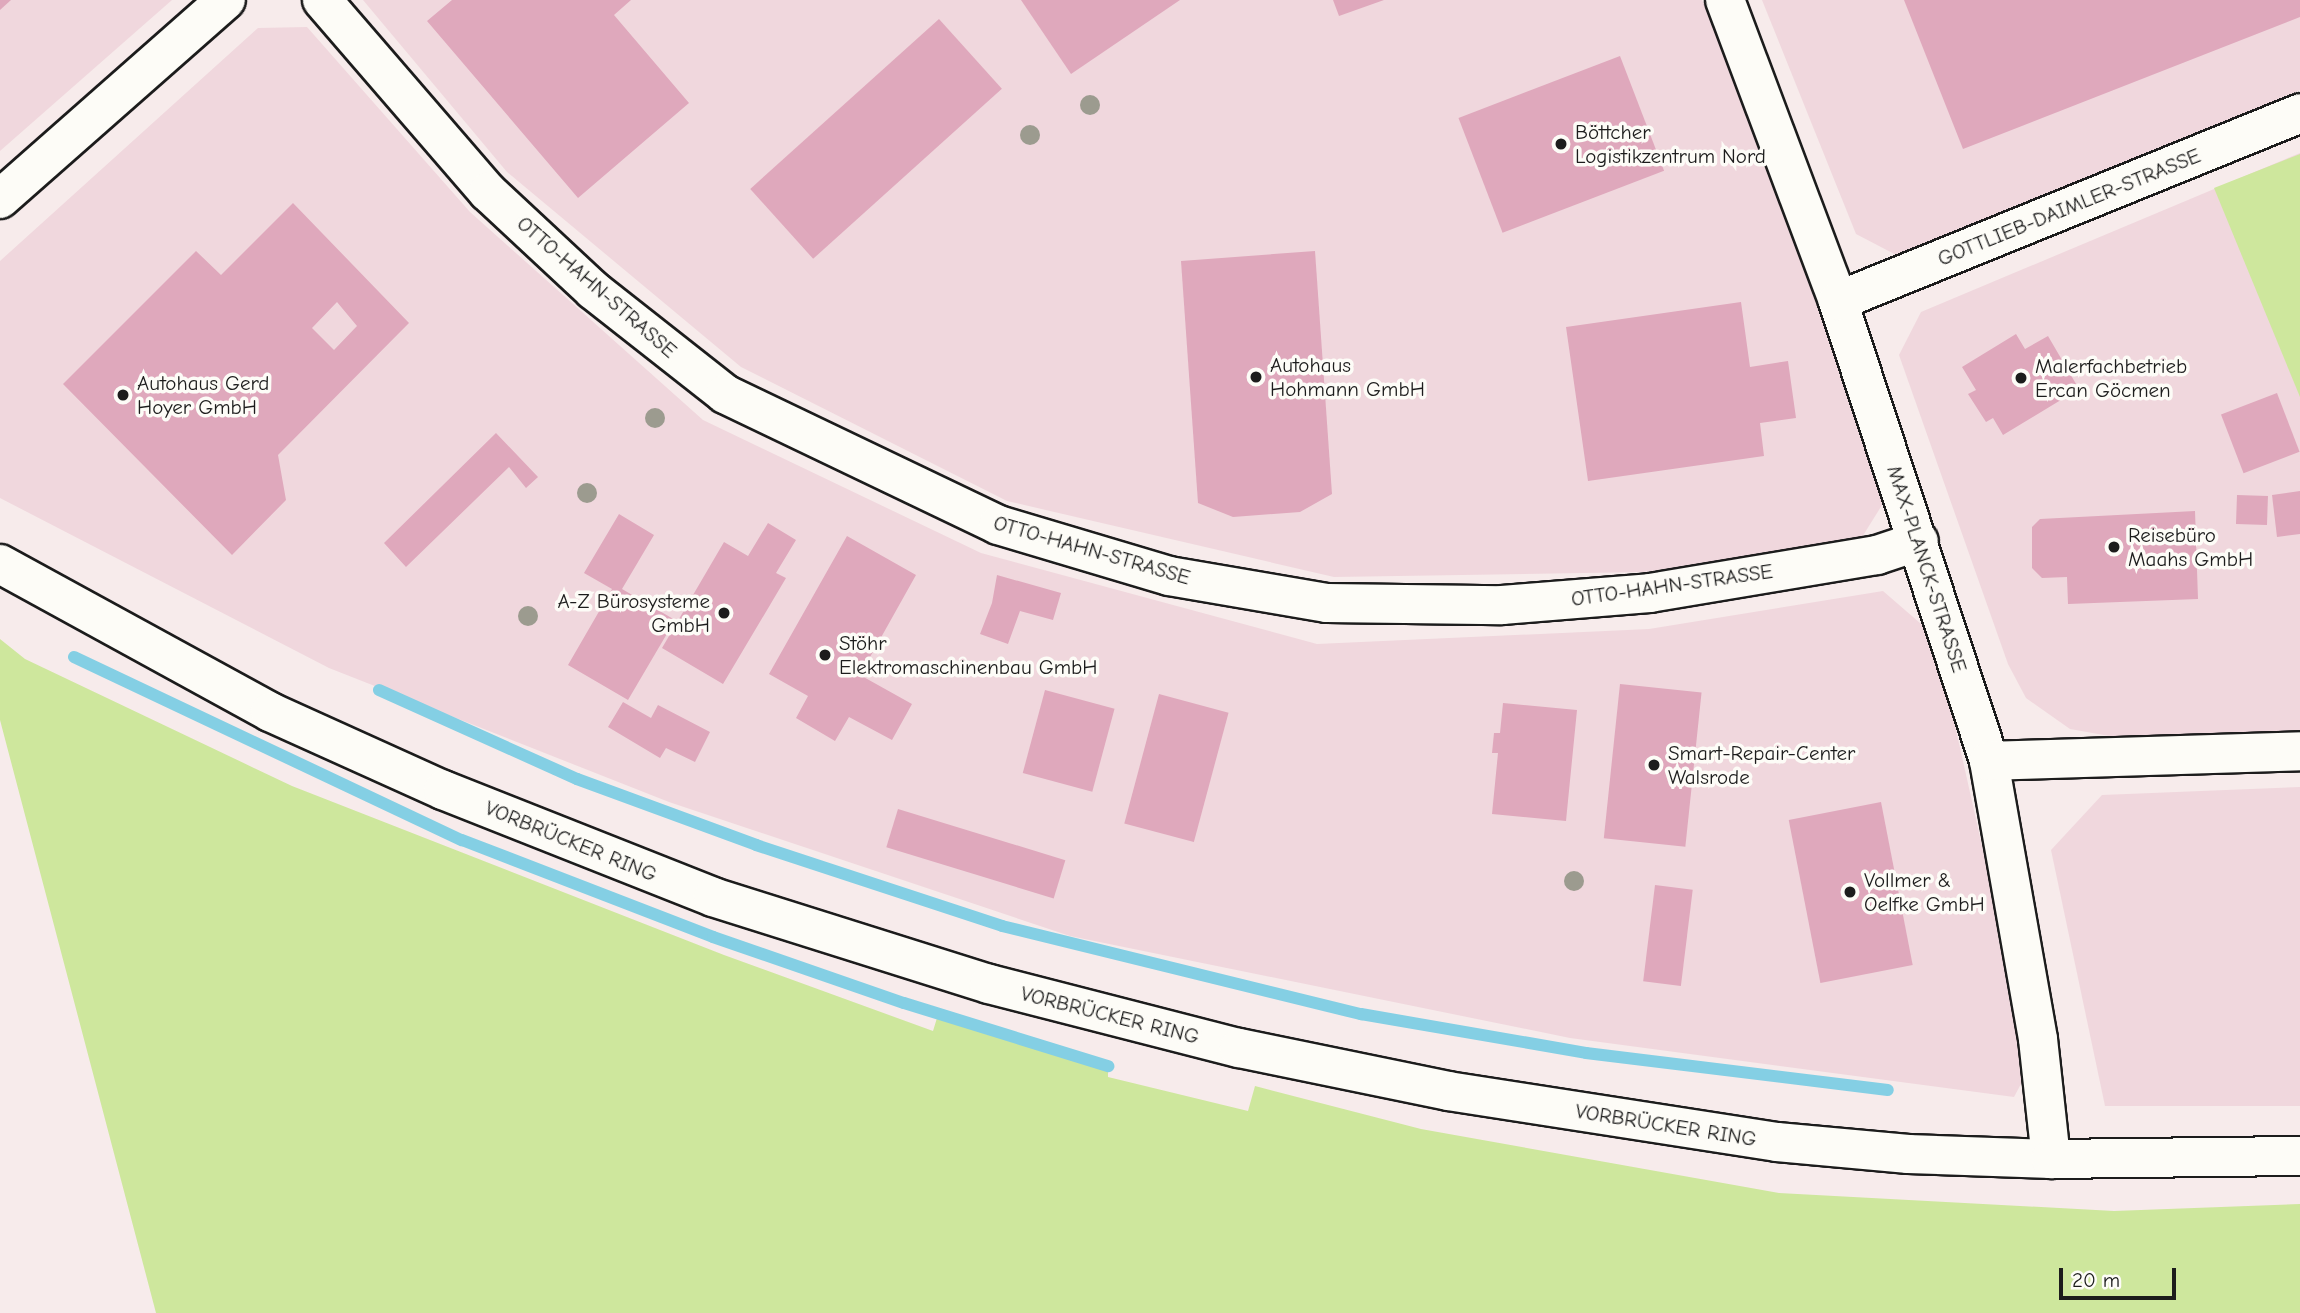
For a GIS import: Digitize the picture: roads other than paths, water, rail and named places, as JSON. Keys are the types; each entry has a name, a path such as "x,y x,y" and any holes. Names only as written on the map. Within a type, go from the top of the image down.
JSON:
{"street":[{"path":"0,199 226,0"},
{"name":"OTTO-HAHN-STRASSE","path":"322,0 488,192 593,290 725,394 998,525 1169,576 1328,603 1502,605 1650,593 1877,555 1919,541"},
{"name":"MAX-PLANCK-STRASSE","path":"1725,0 1838,301 1919,541 1989,761 2038,1039 2051,1159"},
{"name":"GOTTLIEB-DAIMLER-STRASSE","path":"1838,301 2300,113"},
{"name":"VORBRÜCKER RING","path":"0,564 270,712 443,790 713,897 989,984 1239,1048 1448,1091 1777,1142 1908,1154 2051,1159 2300,1156"},
{"path":"1989,761 2300,751"}],"waterway":[{"path":"74,657 462,840 713,937 904,1003 1108,1066"},
{"path":"379,690 577,779 756,845 1002,926 1361,1014 1586,1053 1888,1090"}],"place":[{"name":"Böttcher Logistikzentrum Nord","path":"1561,144"},
{"name":"Autohaus Hohmann GmbH","path":"1256,377"},
{"name":"Malerfachbetrieb Ercan Göcmen","path":"2021,378"},
{"name":"Autohaus Gerd Hoyer GmbH","path":"123,395"},
{"name":"Reisebüro Maahs GmbH","path":"2114,547"},
{"name":"A-Z Bürosysteme GmbH","path":"724,613"},
{"name":"Stöhr Elektromaschinenbau GmbH","path":"825,655"},
{"name":"Smart-Repair-Center Walsrode","path":"1654,765"},
{"name":"Vollmer & Oelfke GmbH","path":"1850,892"}]}
